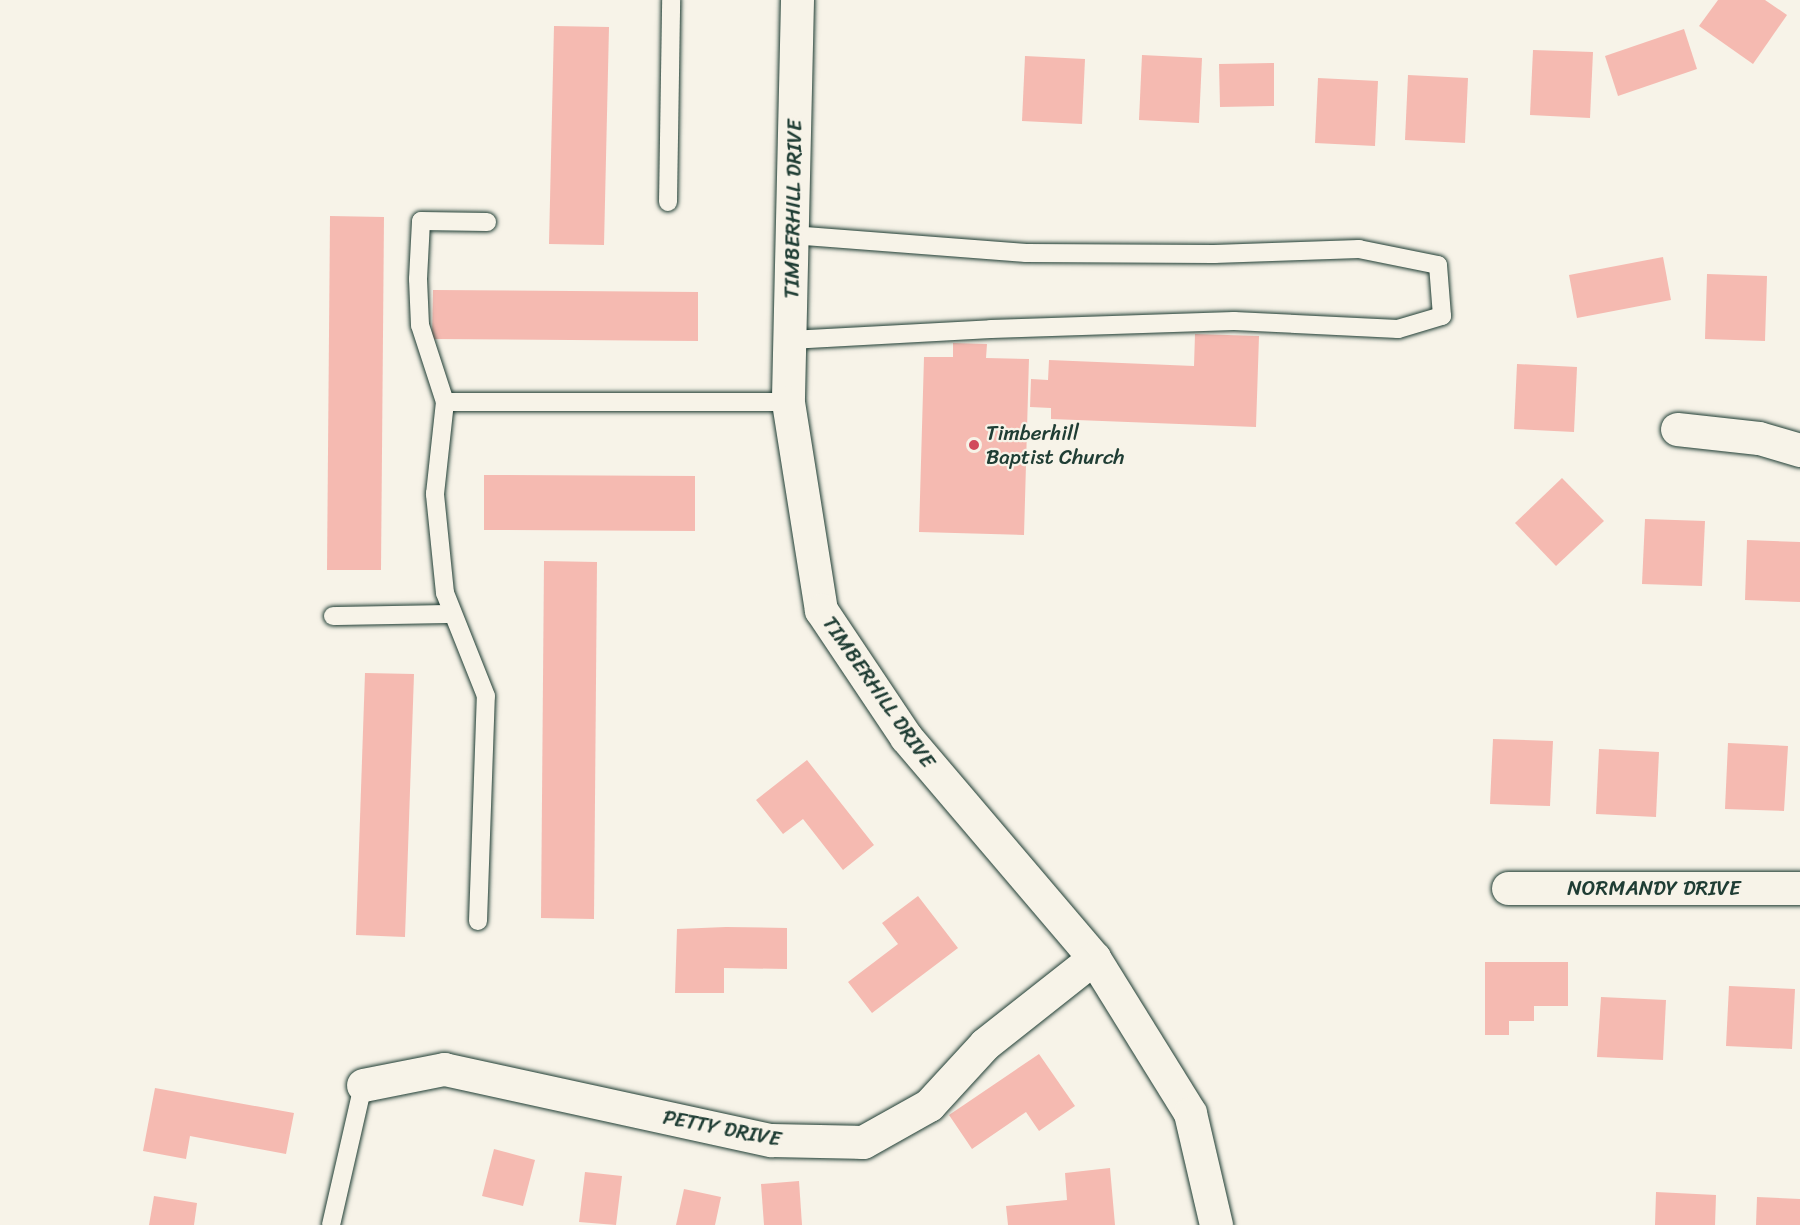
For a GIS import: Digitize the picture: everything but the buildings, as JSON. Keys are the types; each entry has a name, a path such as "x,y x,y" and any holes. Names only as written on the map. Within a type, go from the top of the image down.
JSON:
{"street":[{"name":"TIMBERHILL DRIVE","path":"797,0 788,402 821,610 906,737 1094,958 1190,1113 1216,1225"},
{"path":"1677,429 1759,438 1800,450"},
{"name":"NORMANDY DRIVE","path":"1508,888 1800,888"},
{"name":"PETTY DRIVE","path":"363,1085 444,1069 771,1140 863,1142 929,1105 985,1044 1094,958"}],"lane":[{"path":"668,202 671,0"},
{"path":"478,921 486,696 445,592 435,494 445,402 420,325 418,279 421,221 487,222"},
{"path":"790,340 991,329 1234,321 1398,329 1442,316 1438,264 1359,249 1214,254 1026,253 792,235"},
{"path":"445,402 788,402"},
{"path":"333,616 452,614"},
{"path":"331,1225 363,1085"}],"place":[{"name":"Timberhill Baptist Church","path":"974,445"}]}
